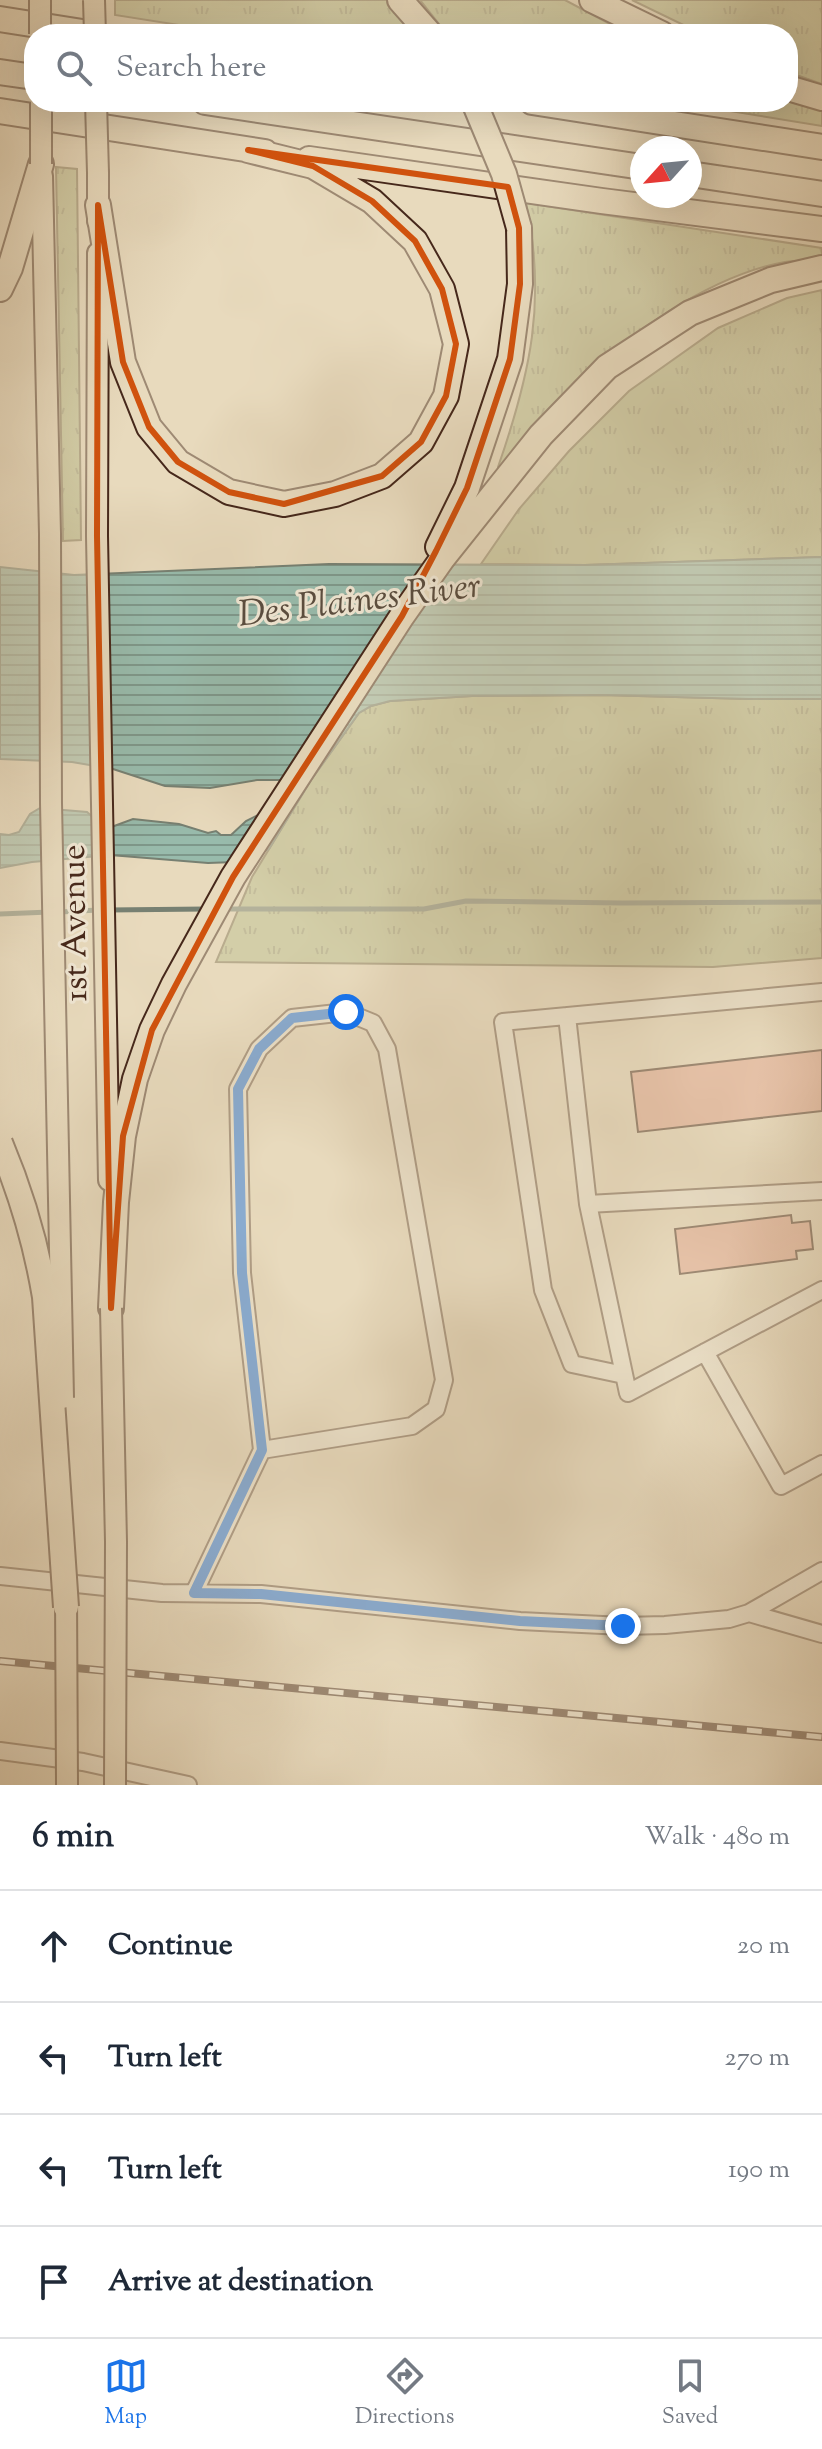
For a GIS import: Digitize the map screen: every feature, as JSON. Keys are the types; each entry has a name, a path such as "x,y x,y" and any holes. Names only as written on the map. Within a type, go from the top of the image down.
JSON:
{"highway":[{"path":"400,0 421,24"},
{"path":"592,0 641,24"},
{"path":"0,19 32,24"},
{"path":"0,72 24,76"},
{"path":"798,91 822,98"},
{"path":"0,111 602,201 822,229"},
{"path":"272,112 630,165"},
{"path":"111,1308 123,1136 135,1079 152,1030 233,877 442,559 476,496 513,345 520,284 519,228 504,174 478,112"},
{"path":"596,112 822,147"},
{"path":"98,205 123,362 149,427 178,462 229,492 284,504 335,494 382,476 421,442 446,396 456,344 442,289 415,241 372,201 313,166 248,150"},
{"path":"0,289 10,268 41,164"},
{"path":"702,176 822,194"},
{"path":"476,496 607,367 690,313 771,280 822,268"},
{"path":"0,1143 28,1218 45,1297 66,1607"}],"main road":[{"path":"40,0 40,24"},
{"path":"94,0 95,24"},
{"name":"1st Avenue","path":"41,112 50,534 67,1785"},
{"name":"1st Avenue","path":"96,112 97,536 116,1542 115,1679"},
{"path":"54,1785 67,1659"},
{"path":"115,1679 115,1785"},
{"path":"115,1679 124,1785"}],"lane":[{"path":"624,1375 572,1364 543,1290 503,1022 822,992"},
{"path":"194,1593 262,1450 242,1273 238,1089 259,1049 292,1018 346,1012 373,1023 387,1049 444,1380 436,1409 412,1426 262,1450"},
{"path":"567,1016 588,1204 628,1393 822,1290"},
{"path":"588,1204 822,1191"},
{"path":"705,1352 781,1486 822,1464"},
{"path":"0,1576 162,1593 261,1594 520,1621 623,1626 712,1622 749,1613 822,1571"},
{"path":"749,1613 822,1634"},
{"path":"0,1751 83,1762 188,1785"}],"highlighted area":[{"path":"248,150 508,187 519,228 520,284 510,359 467,488 436,551 402,616 233,877 152,1030 123,1136 111,1308 97,536 98,205 123,362 149,427 178,462 229,492 284,504 382,476 421,442 446,396 456,344 442,289 415,241 372,201 313,166"}],"green space":[{"path":"115,0 388,0 408,24 172,24 115,15"},
{"path":"420,0 565,0 610,24 439,24"},
{"path":"632,0 822,0 822,84 798,76 798,24 681,24"},
{"path":"798,103 822,110 822,126 736,112 798,112"},
{"path":"56,167 77,169 81,540 63,541"},
{"path":"526,203 822,248 822,260 785,262 727,280 640,330 567,391 500,470 498,467 519,401 532,337 535,273"},
{"path":"822,290 822,557 585,565 481,564 519,509 569,451 629,391 718,328 787,298"},
{"path":"472,696 822,699 822,958 713,967 216,962 252,877 311,780 359,713 390,701"}],"water":[{"name":"Des Plaines River","path":"822,557 822,699 602,695 472,696 390,701 359,713 311,780 269,849 257,855 235,862 208,863 110,855 0,868 0,834 19,832 30,814 40,808 87,812 106,829 133,819 179,824 208,833 216,831 221,835 231,835 246,821 268,810 286,780 257,780 210,788 165,786 113,769 72,762 0,759 0,567 74,575 329,564 585,565"}],"building":[{"path":"822,1050 822,1111 638,1132 631,1072"},
{"path":"791,1215 792,1223 810,1221 813,1249 796,1251 797,1259 680,1274 675,1229"}],"waterway":[{"path":"224,909 424,909 466,901 822,902"},
{"path":"108,910 206,909"},
{"path":"60,912 98,910"},
{"path":"0,914 50,912"}],"railway":[{"path":"0,1661 822,1737"}],"route":[{"path":"346,1012 292,1018 259,1049 238,1089 242,1273 262,1450 194,1593 261,1594 520,1621 623,1626"}]}
